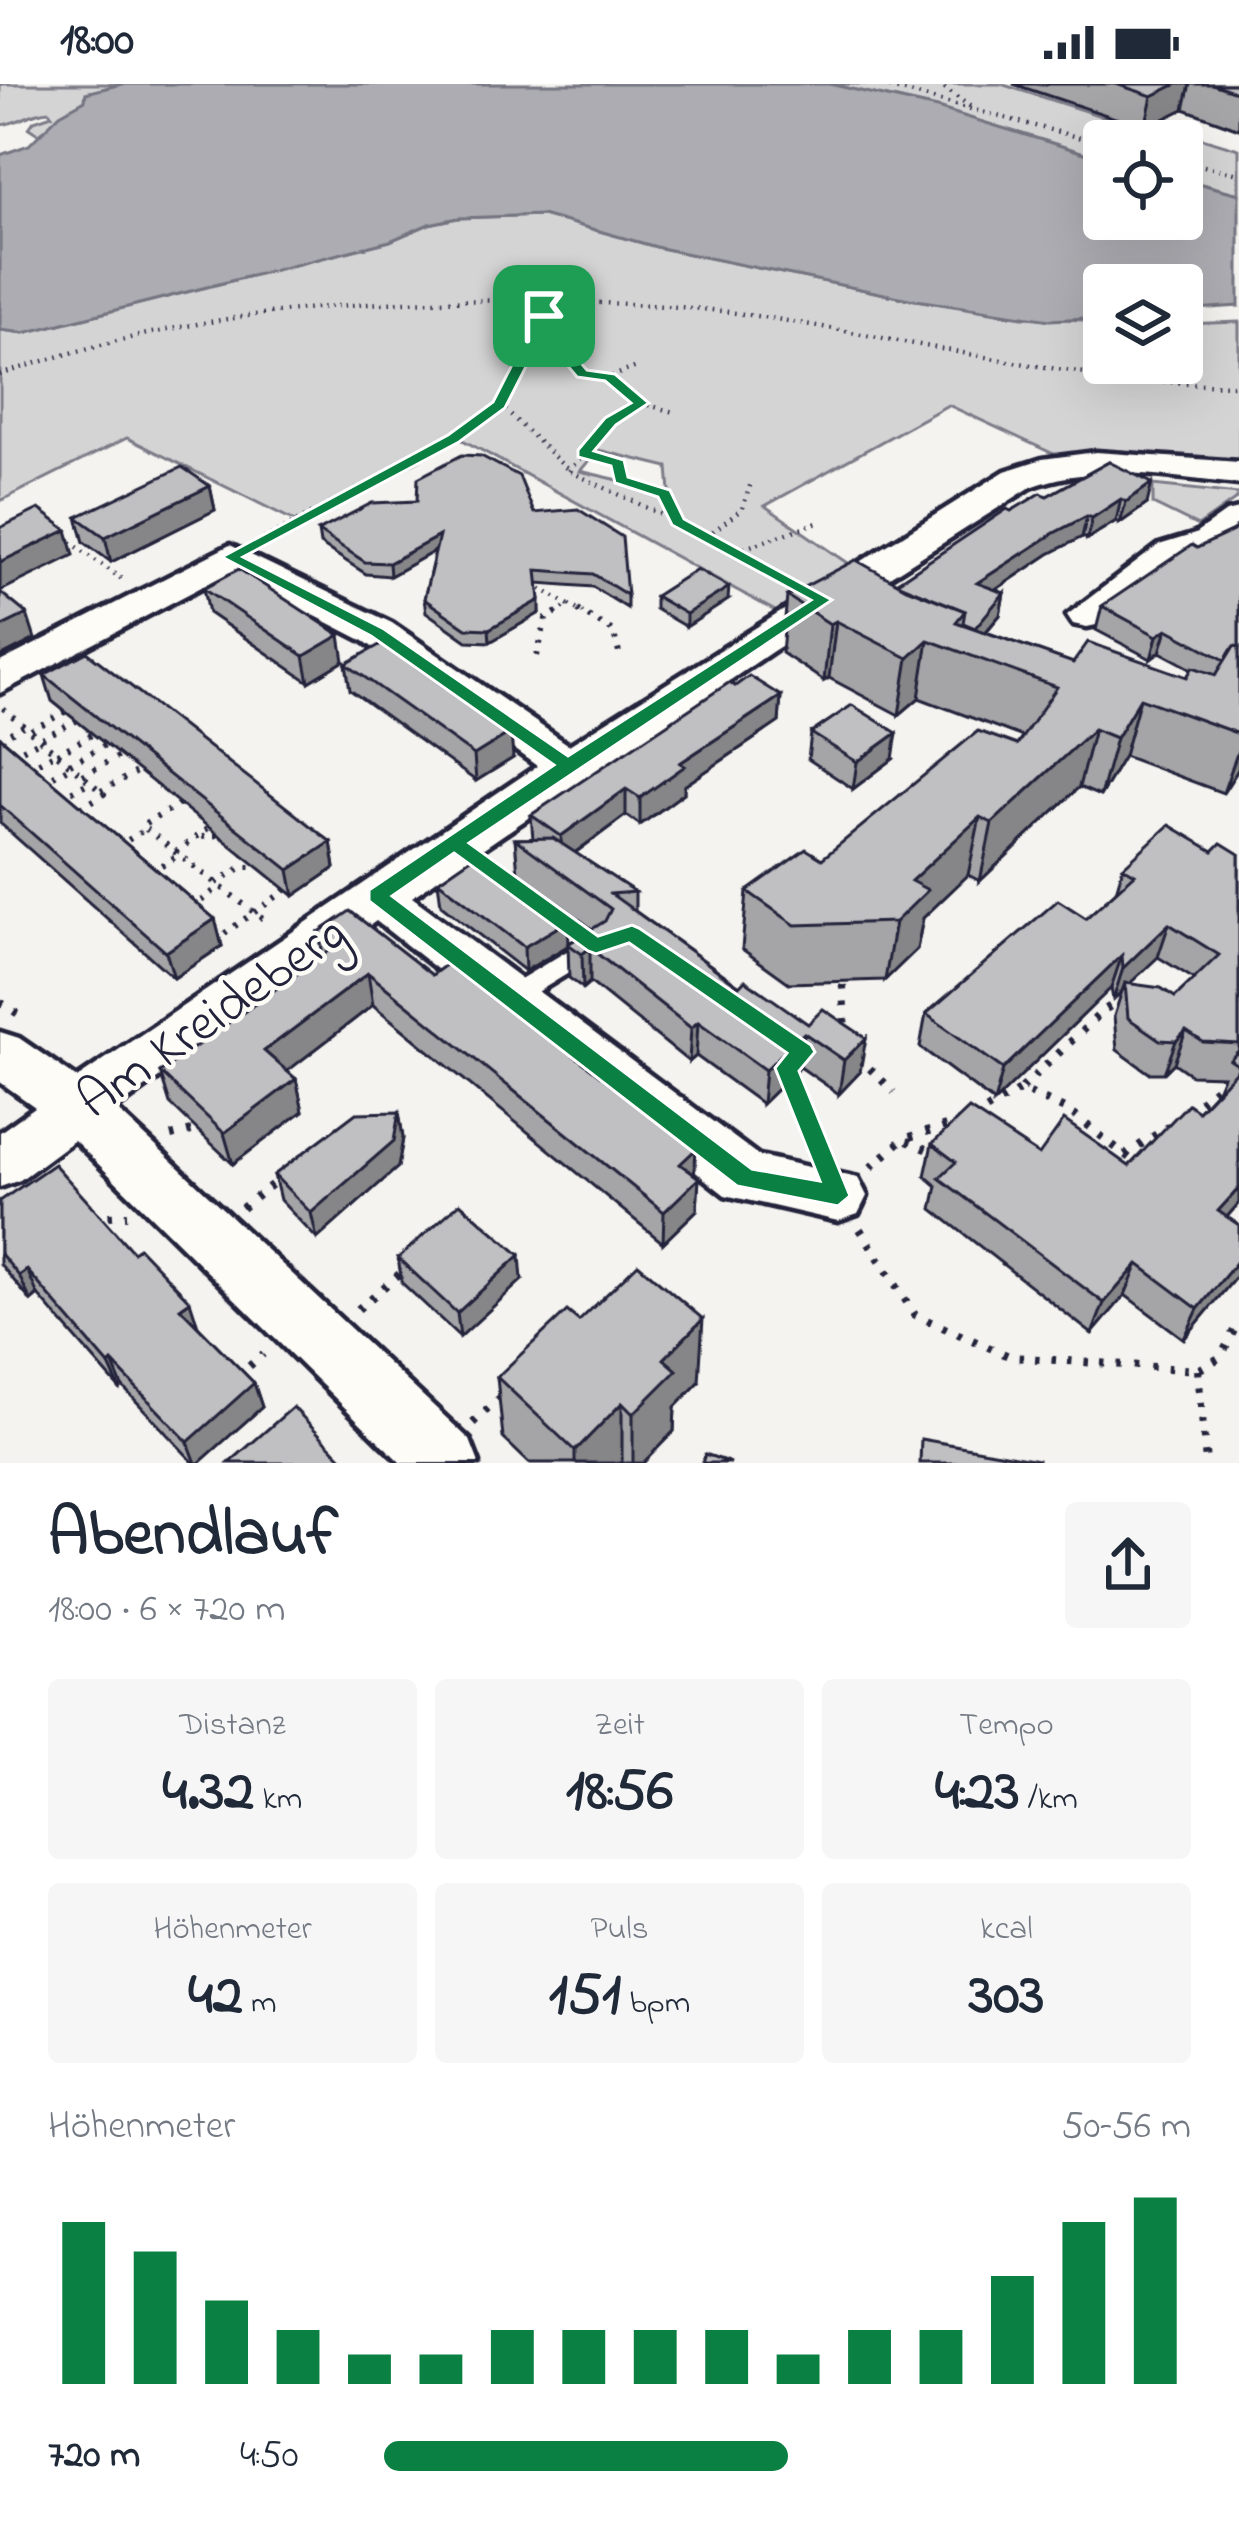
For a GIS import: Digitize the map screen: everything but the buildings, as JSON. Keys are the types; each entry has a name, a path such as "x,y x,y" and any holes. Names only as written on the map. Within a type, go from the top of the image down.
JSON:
{"street":[{"name":"Am Kreideberg","path":"0,1163 300,948 377,896 463,849 567,765 836,600 1030,473 1081,464 1239,473"},
{"path":"1087,615 1173,553 1209,542 1239,520"},
{"path":"0,679 230,557 378,632 567,765"},
{"path":"377,896 746,1178 838,1196"},
{"path":"0,1053 77,1107 444,1459"}],"lane":[{"path":"509,997 596,946 525,894"}],"path":[{"path":"875,84 1083,139"},
{"path":"938,84 974,110"},
{"path":"1203,166 1239,174"},
{"path":"0,375 108,338 254,309 426,300 712,309 1103,378 1238,385"},
{"path":"230,557 454,438 500,404 551,302"},
{"path":"544,316 554,323 547,333 583,374 610,377 637,367"},
{"path":"610,377 641,403 677,413"},
{"path":"569,471 611,422 641,403"},
{"path":"500,404 569,471 836,600"},
{"path":"584,453 618,463 621,479 665,494 677,522"},
{"path":"707,536 742,509 752,481"},
{"path":"736,551 818,522"},
{"path":"67,540 87,530"},
{"path":"57,532 150,600"},
{"path":"530,582 613,632 619,653"},
{"path":"537,656 545,619 569,604"},
{"path":"0,705 104,794 68,815"},
{"path":"0,739 64,712"},
{"path":"4,759 76,721"},
{"path":"20,773 93,734"},
{"path":"35,787 105,745"},
{"path":"53,802 119,756"},
{"path":"101,791 138,771"},
{"path":"179,804 142,826 300,948"},
{"path":"136,873 154,870 208,828"},
{"path":"110,850 146,829"},
{"path":"202,837 218,835"},
{"path":"187,916 195,903 245,864 257,867"},
{"path":"147,882 154,870"},
{"path":"215,940 286,890"},
{"path":"174,905 195,903"},
{"path":"839,984 846,1046 894,1093"},
{"path":"945,1156 903,1139 976,1117 1025,1086 1104,1010 1130,996"},
{"path":"1091,1001 1104,1010"},
{"path":"1074,1012 1090,1022"},
{"path":"1044,1041 1060,1052"},
{"path":"782,1065 838,1196 915,1316 1011,1357 1198,1370 1221,1357 1239,1321"},
{"path":"1125,1155 1200,1102 1236,1067"},
{"path":"1012,1071 1025,1086 1070,1111 1142,1168"},
{"path":"1200,1102 1214,1110"},
{"path":"209,1234 284,1175"},
{"path":"320,1340 406,1268"},
{"path":"1198,1370 1206,1463"},
{"path":"444,1459 505,1393 516,1404"}],"shaded area":[{"path":"0,84 122,84 86,93 85,100 38,134 29,128 34,121 52,115 49,111 0,125"},
{"path":"122,84 829,84 937,108 1083,153 1083,240 1203,240 1203,185 1239,194 1239,306 1203,309 1203,264 1083,264 1083,318 1050,320 909,299 660,248 542,215 458,218 429,224 390,241 24,333 0,330 0,155 29,145 60,114 85,100 86,93"},
{"path":"830,84 1001,84 1114,120 1083,120 1083,153 937,108"},
{"path":"1203,138 1239,149 1239,194 1203,185"},
{"path":"542,215 660,248 909,299 1022,317 1083,320 1083,384 1203,384 1203,323 1239,322 1239,464 1056,455 948,405 765,506 851,565 777,612 459,438 301,524 127,438 0,501 0,330 24,333 390,241 429,224 458,218","holes":["598,450 668,467 670,492 580,471"]},
{"path":"1153,485 1239,497 1198,526 1153,504"}],"route":[{"path":"544,316 500,404 454,438 230,557 378,632 567,765 454,842 377,896 746,1178 838,1196 786,1068 803,1052 632,933 596,946 454,842 687,685 824,600 677,522 665,494 621,479 618,463 584,453 611,422 641,403 610,377 583,374 547,333 554,323 544,316"}]}
